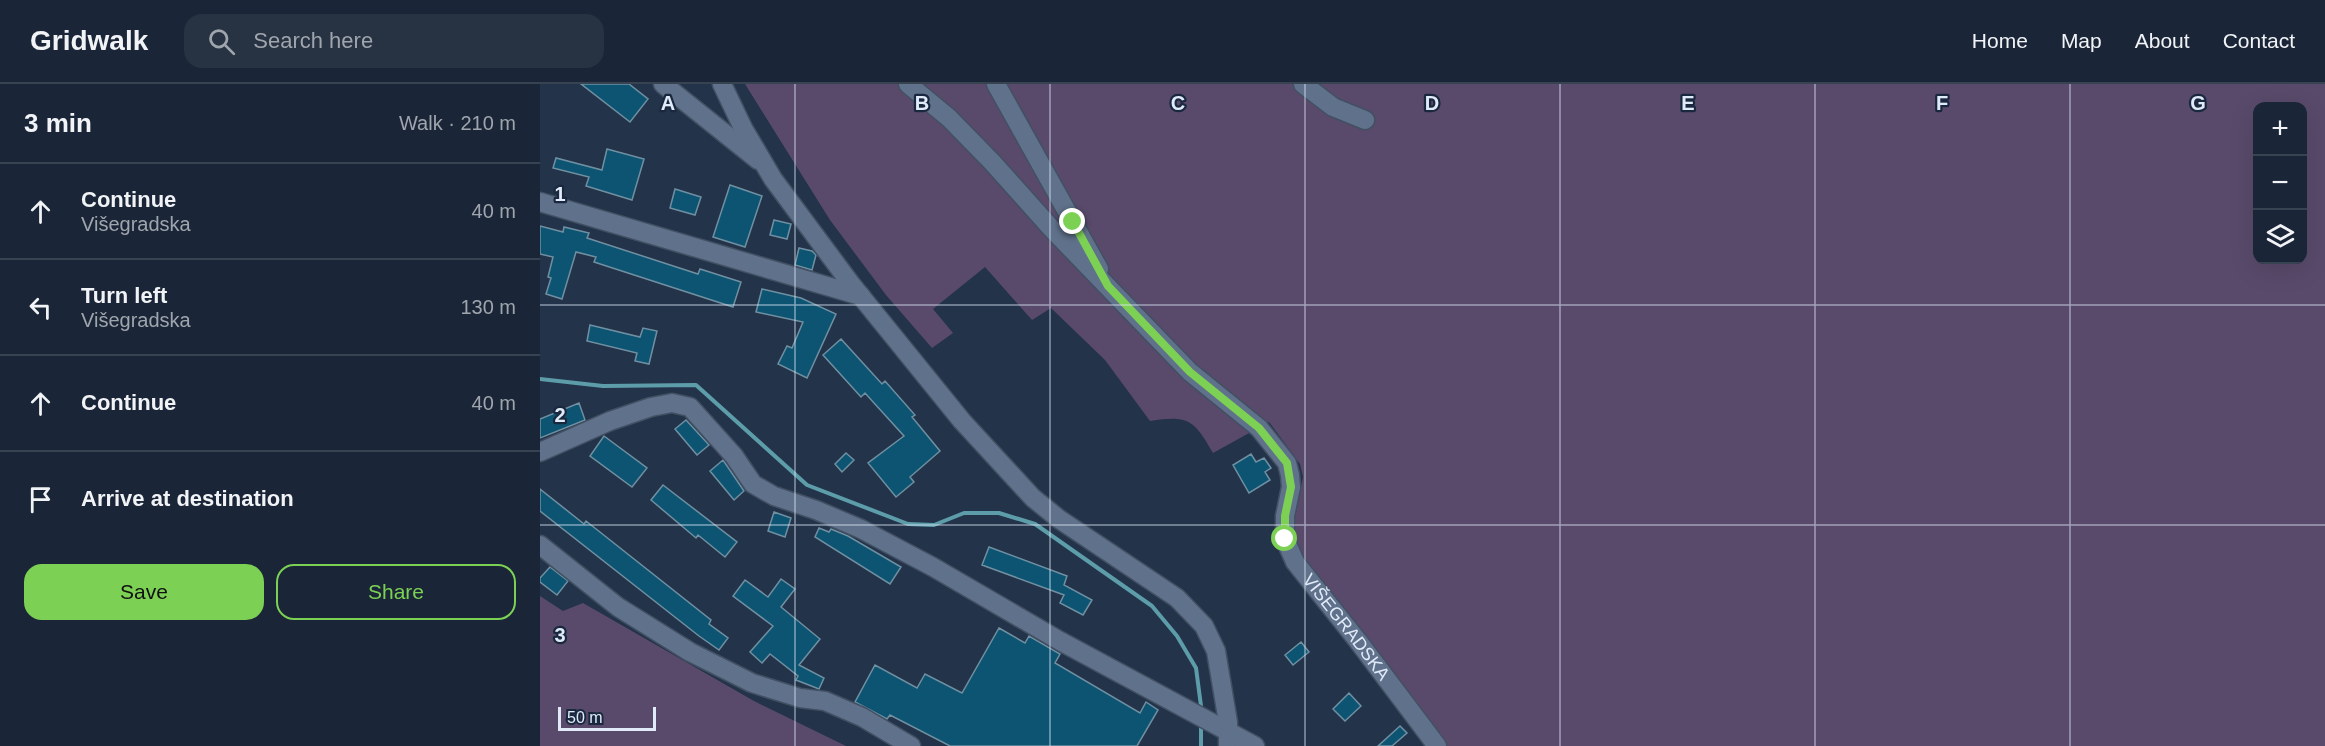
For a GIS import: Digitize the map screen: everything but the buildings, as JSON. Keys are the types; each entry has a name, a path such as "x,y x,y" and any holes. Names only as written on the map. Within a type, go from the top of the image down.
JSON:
{"street":[{"path":"663,84 765,166"},
{"path":"722,84 743,128 773,179 861,297 962,421 1033,498 1068,525 1177,598 1204,626 1216,651 1228,722 1227,739"},
{"path":"908,84 949,118 1108,286"},
{"path":"996,84 1108,286"},
{"path":"1303,84 1333,106 1365,120"},
{"path":"540,202 861,297"},
{"name":"VIŠEGRADSKA","path":"1108,286 1190,372 1259,428 1287,463 1291,487 1285,516 1285,539 1294,562 1358,641 1437,746"},
{"path":"540,452 610,421 651,406 672,403 690,406 734,456 753,484 774,496 816,510 861,529 933,567 1227,739 1255,746"},
{"path":"540,546 618,607 690,652 752,683 800,698 825,701 862,717 911,746"}],"shaded area":[{"path":"745,84 2325,84 2325,746 1447,746 1420,707 1303,560 1294,539 1295,518 1303,477 1300,464 1269,422 1213,453 1201,433 1189,422 1174,419 1150,421 1105,360 1051,308 1032,320 985,267 933,309 953,333 932,348 886,295 830,220"},
{"path":"540,596 563,611 583,603 754,701 846,746 540,746"}],"waterway":[{"path":"540,379 603,386 696,385 807,485 908,524 934,525 964,513 999,513 1035,524 1152,606 1177,636 1196,668 1201,706"},
{"path":"1201,725 1201,746"}],"route":[{"path":"1073,222 1108,286 1190,372 1259,428 1287,463 1291,487 1287,498 1285,539"}]}
